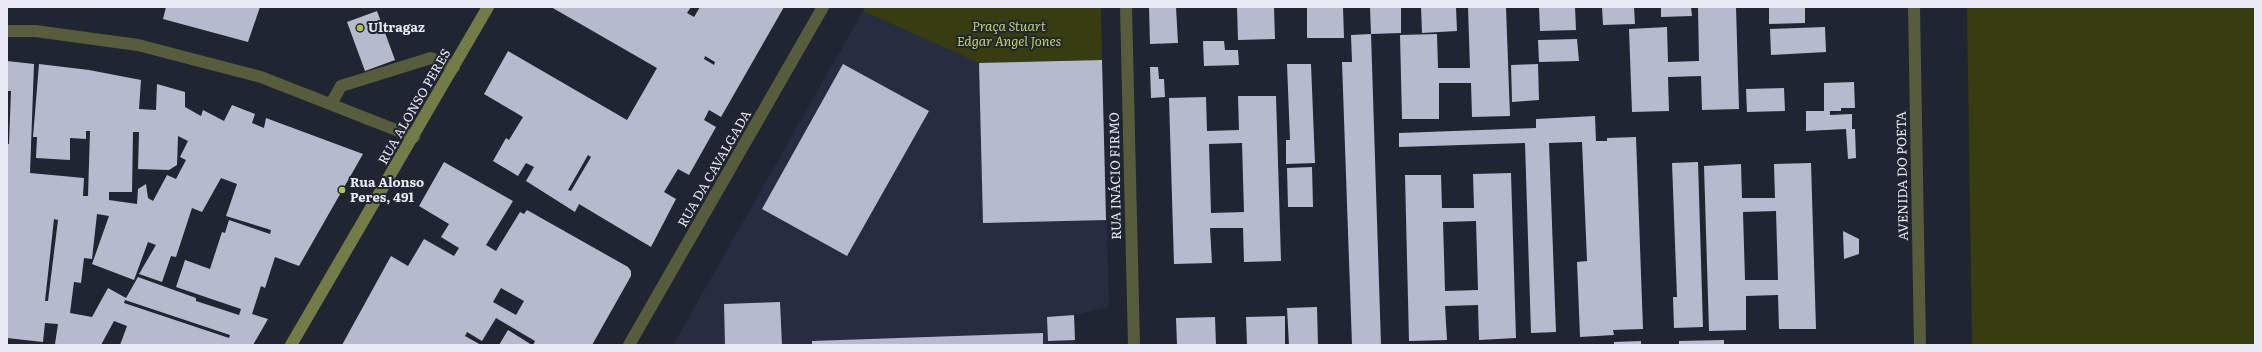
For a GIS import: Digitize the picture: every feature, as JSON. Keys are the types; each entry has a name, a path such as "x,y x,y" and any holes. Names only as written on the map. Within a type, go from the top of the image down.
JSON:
{"street":[{"name":"RUA ALONSO PERES","path":"291,345 414,137 488,7"},
{"name":"RUA DA CAVALGADA","path":"629,345 767,109 823,7"},
{"name":"RUA INÁCIO FIRMO","path":"1126,7 1134,345"},
{"name":"AVENIDA DO POETA","path":"1914,7 1920,345"},
{"path":"7,30 35,31 138,45 261,77 414,137"},
{"path":"331,104 341,86 431,58 454,67"}],"shaded area":[{"path":"863,11 979,63 1102,60 1109,307 1074,315 1075,345 673,345"}],"green space":[{"name":"Praça Stuart Edgar Angel Jones","path":"865,7 1101,7 1102,60 979,63 863,11"},
{"path":"1967,7 2255,7 2255,345 1972,345"}],"building":[{"path":"166,7 260,7 248,42 163,19"},
{"path":"551,7 691,7 687,13 694,17 700,7 784,7 721,117 709,110 704,120 716,127 689,175 678,169 664,192 676,199 651,247 579,204 575,212 526,181 534,167 526,163 518,176 493,161 506,138 509,140 523,117 484,94 508,51 627,120 657,68","holes":["705,56 715,62 714,65 704,59","588,155 591,157 571,191 568,190"]},
{"path":"1149,7 1176,7 1178,43 1150,44"},
{"path":"1237,7 1274,7 1275,39 1238,40"},
{"path":"1307,7 1343,7 1344,38 1307,38"},
{"path":"1370,7 1401,7 1401,33 1371,34"},
{"path":"1421,7 1456,7 1457,31 1422,33"},
{"path":"1468,7 1506,7 1510,116 1472,117 1471,83 1439,83 1439,119 1402,119 1400,35 1437,34 1438,68 1470,68"},
{"path":"1539,7 1575,7 1576,30 1540,31"},
{"path":"1602,7 1634,7 1635,24 1603,25"},
{"path":"1661,7 1691,7 1692,16 1661,17"},
{"path":"1698,7 1736,7 1739,109 1702,110 1701,76 1668,77 1669,111 1632,112 1629,29 1667,27 1668,62 1699,61"},
{"path":"1769,7 1805,7 1805,23 1769,24"},
{"path":"377,11 395,60 365,71 347,22"},
{"path":"1825,27 1826,52 1771,55 1770,29"},
{"path":"1371,34 1381,345 1352,345 1342,62 1352,62 1351,35"},
{"path":"1577,39 1579,61 1539,62 1538,40"},
{"path":"1203,41 1224,41 1225,50 1238,50 1239,65 1204,66"},
{"path":"1102,60 1106,220 983,223 979,63"},
{"path":"7,61 34,64 30,173 84,178 83,196 88,196 90,131 86,131 86,139 70,138 70,160 36,158 37,137 33,137 39,64 89,70 141,80 139,109 156,110 157,84 185,92 185,107 201,116 203,110 224,121 232,105 255,114 252,123 264,128 266,118 363,154 299,266 275,257 265,288 261,286 252,314 268,319 253,345 120,345 127,326 114,321 101,345 55,344 58,324 45,323 43,342 7,338 7,144 9,144 11,91 7,91","holes":["133,132 139,132 138,169 169,170 177,165 178,136 188,141 180,157 186,160 176,179 167,175 153,201 148,198 146,184 138,189 137,204 109,200 109,192 132,192","221,178 237,184 226,216 271,230 270,234 229,220 225,233 222,232 210,269 185,260 176,287 241,309 239,315 196,301 196,298 138,277 126,298 108,288 92,317 70,313 74,282 81,283 84,258 92,259 97,214 109,216 92,264 134,280 148,242 156,245 139,274 162,282 171,256 176,257 192,208 202,212","54,219 58,220 48,301 45,301","125,300 230,335 229,338 124,303"]},
{"path":"843,64 929,111 847,256 762,209"},
{"path":"1287,64 1311,64 1315,163 1286,164 1286,140 1290,140"},
{"path":"1538,64 1539,100 1512,102 1511,65"},
{"path":"1150,67 1158,67 1159,79 1164,79 1165,97 1151,98"},
{"path":"1854,82 1855,108 1841,108 1841,111 1830,111 1830,115 1852,114 1852,129 1855,129 1856,158 1848,159 1846,129 1806,131 1806,111 1824,111 1824,83"},
{"path":"1784,88 1785,111 1747,112 1746,89"},
{"path":"1238,96 1276,96 1281,261 1244,262 1243,228 1210,228 1212,263 1174,264 1169,98 1206,97 1207,131 1239,130","holes":["1242,143 1244,212 1211,213 1209,144"]},
{"path":"1595,116 1596,141 1607,141 1607,138 1636,137 1643,329 1613,330 1614,335 1580,337 1577,262 1587,261 1582,142 1549,143 1556,332 1531,333 1525,143 1399,147 1399,133 1536,128 1536,119"},
{"path":"444,162 513,201 486,245 496,251 520,212 524,214 527,210 628,267 631,271 631,276 592,345 533,345 535,341 496,318 482,341 467,332 465,336 481,345 342,345 391,256 408,266 424,239 454,256 459,248 441,237 449,224 419,206","holes":["501,288 524,301 516,315 493,302"]},
{"path":"1698,162 1703,327 1674,328 1673,297 1677,297 1672,163"},
{"path":"1811,163 1816,329 1779,329 1778,295 1746,296 1746,330 1709,331 1704,166 1741,164 1742,198 1775,198 1774,164","holes":["1776,211 1778,280 1745,280 1743,212"]},
{"path":"1312,167 1313,207 1288,207 1287,168"},
{"path":"1511,173 1516,338 1479,340 1478,305 1445,306 1447,340 1409,341 1405,175 1441,175 1442,208 1474,208 1473,174","holes":["1476,221 1478,290 1445,291 1443,222"]},
{"path":"1843,231 1859,239 1859,254 1844,259"},
{"path":"780,302 782,345 725,345 724,304"},
{"path":"1317,307 1318,345 1289,345 1287,308"},
{"path":"1074,315 1075,340 1048,341 1047,317"},
{"path":"1285,316 1285,345 1247,345 1246,317"},
{"path":"1215,317 1216,345 1177,345 1176,318"},
{"path":"508,330 532,345 499,345"},
{"path":"1043,333 1043,345 812,345 812,341"},
{"path":"1724,340 1724,345 1679,345 1679,341"},
{"path":"1641,341 1641,345 1614,345 1614,342"}],"place":[{"name":"Ultragaz","path":"360,28"},
{"name":"Rua Alonso Peres, 491","path":"342,190"}]}
